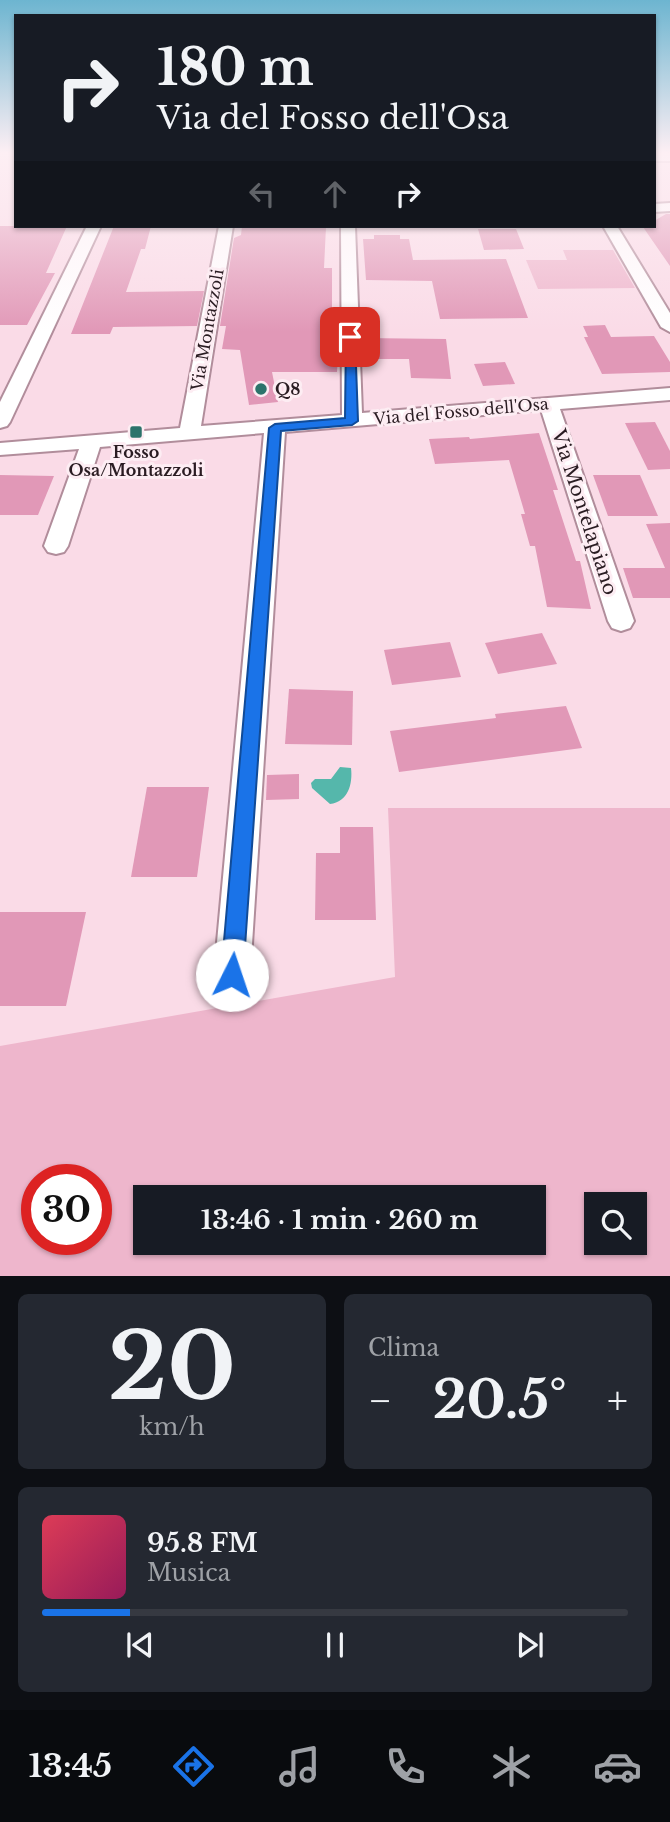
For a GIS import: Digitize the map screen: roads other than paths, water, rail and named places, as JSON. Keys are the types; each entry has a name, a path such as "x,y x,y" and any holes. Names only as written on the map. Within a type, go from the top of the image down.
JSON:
{"street":[{"path":"0,422 93,228"},
{"name":"Via Montazzoli","path":"189,435 226,228"},
{"path":"348,228 352,421"},
{"path":"611,228 670,327"},
{"name":"Via del Fosso dell'Osa","path":"0,449 670,394"},
{"name":"Via Montelapiano","path":"549,404 621,621"},
{"path":"232,975 275,428"},
{"path":"55,546 91,443"}],"place":[{"name":"Q8","path":"261,389"},
{"name":"Fosso Osa/Montazzoli","path":"136,432"}]}
